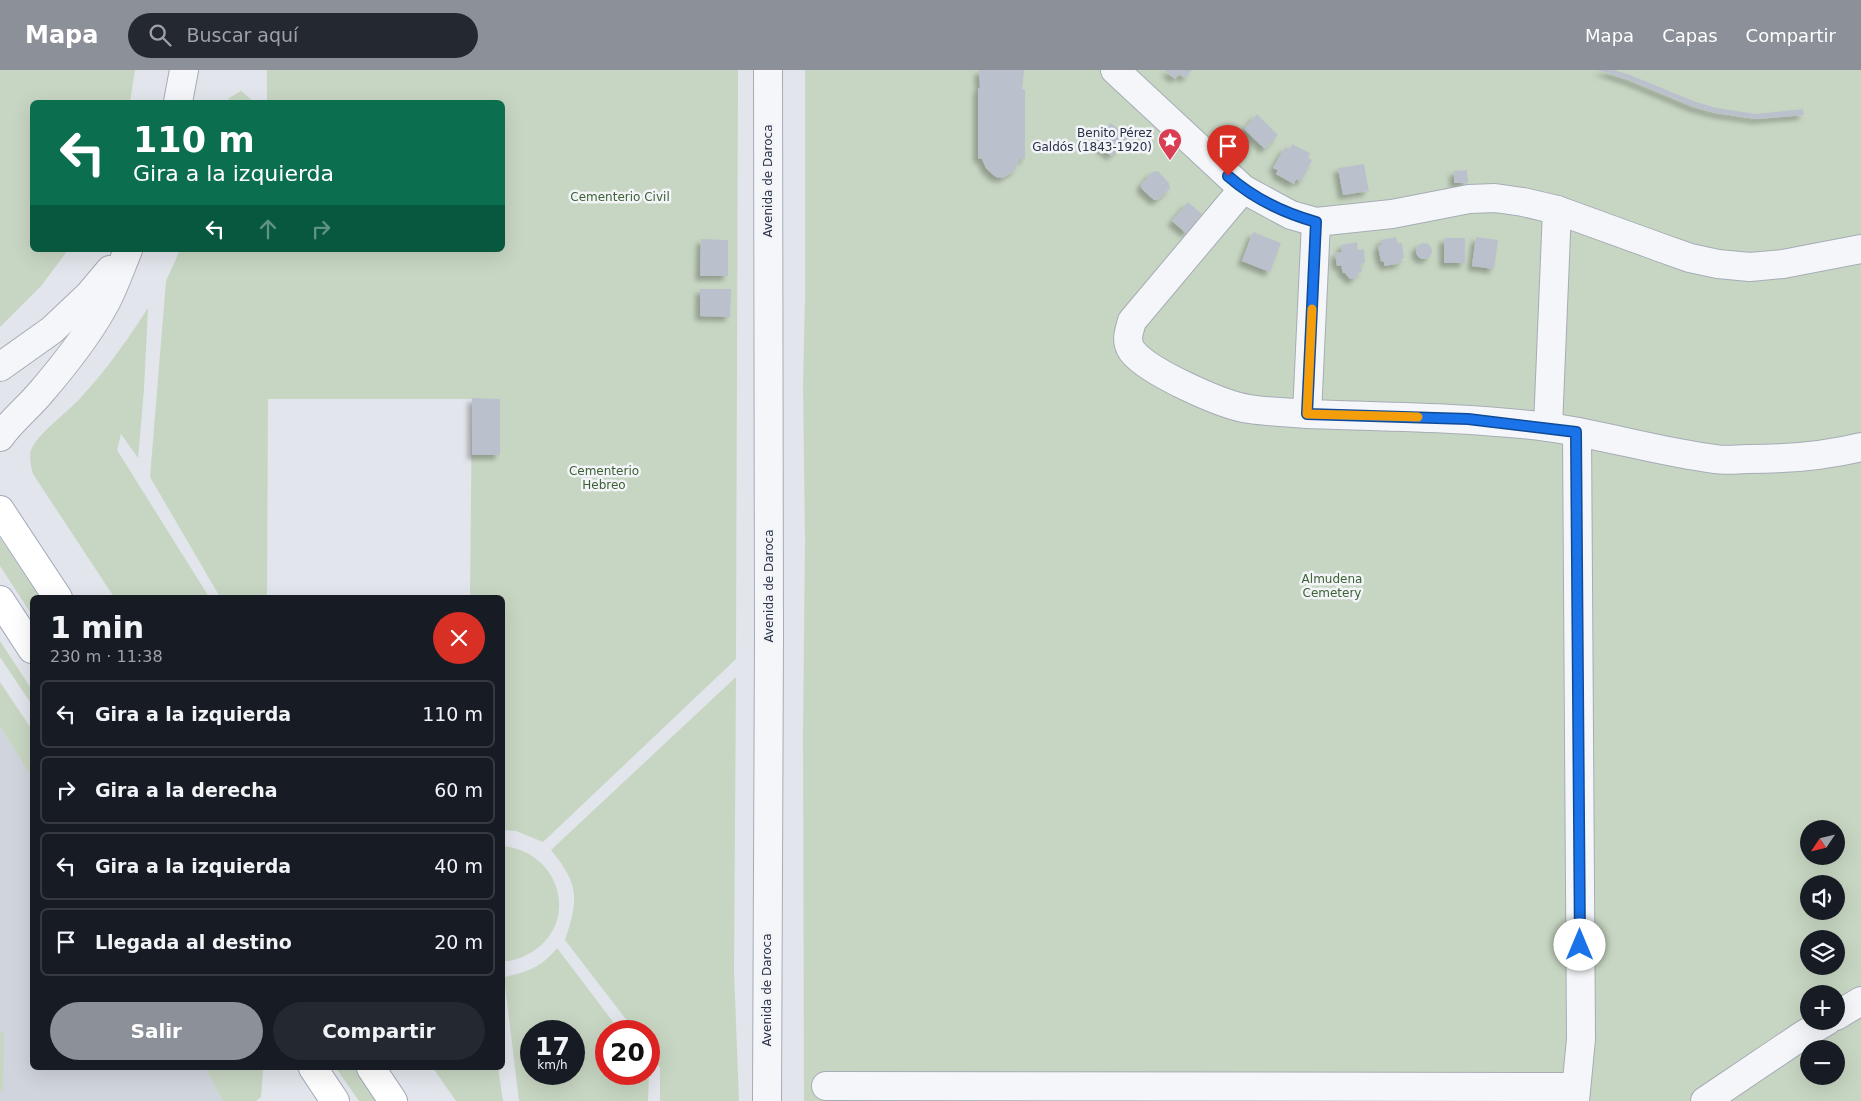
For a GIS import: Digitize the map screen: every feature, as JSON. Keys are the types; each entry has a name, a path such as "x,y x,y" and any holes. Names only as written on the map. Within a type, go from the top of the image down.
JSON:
{"main road":[{"path":"1,508 56,595"},
{"path":"0,600 30,646"},
{"path":"314,1070 335,1101"},
{"path":"372,1070 393,1101"}],"street":[{"path":"178,100 184,70"},
{"name":"Avenida de Daroca","path":"767,1101 769,647 768,70"},
{"path":"1114,70 1243,189 1292,215 1316,222 1392,214 1469,199 1494,198 1557,210 1690,258 1718,264 1750,266 1783,264 1861,249"},
{"path":"1243,189 1132,322 1127,337 1132,350 1148,364 1222,402 1249,409 1307,414 1468,419 1548,427 1647,448 1717,460 1777,459 1837,453 1861,447"},
{"path":"1548,427 1557,210"},
{"path":"1307,414 1316,222"},
{"path":"0,367 52,330 74,310 126,252"},
{"path":"0,437 6,428 40,393 73,353 92,326 107,300 127,252"},
{"path":"826,1086 1576,1094 1580,1039 1576,432"},
{"path":"1845,1011 1861,1001"},
{"path":"1705,1101 1812,1030"}],"shaded area":[{"path":"0,726 30,775 30,1070 206,1070 223,1101 0,1101"}],"green space":[{"path":"0,70 135,70 130,100 30,100 30,252 66,252 41,286 0,327"},
{"path":"267,70 738,70 736,659 543,842 516,831 505,830 505,595 470,595 472,399 268,399 267,595 219,595 150,477 166,281 179,252 505,252 505,100 267,100"},
{"name":"Almudena Cemetery","path":"805,70 1861,70 1861,1101 804,1101 803,734 805,540 803,384"},
{"path":"241,91 252,100 228,100"},
{"path":"148,308 138,458 121,434 117,450 208,595 113,595 33,474 31,468 30,454 36,441 77,401 101,374"},
{"path":"0,538 39,595 30,595 30,612 0,566"},
{"path":"0,641 30,687 30,702 0,657"},
{"path":"736,677 734,971 739,1101 660,1101 660,1020 627,1020 565,940 573,913 574,892 567,873 551,850"},
{"path":"0,682 30,727 30,775 0,726"},
{"path":"505,847 522,851 538,860 550,874 557,889 559,906 556,923 547,939 532,952 518,959 506,961"},
{"path":"557,948 612,1020 595,1020 595,1085 649,1085 648,1101 519,1101 505,977 534,968"},
{"path":"0,1032 4,1033 3,1091 0,1091"},
{"path":"206,1070 263,1071 261,1097 256,1101 223,1101"},
{"path":"337,1070 357,1070 379,1101 359,1101"},
{"path":"434,1070 498,1070 503,1101 456,1101"}],"building":[{"path":"979,70 1024,70 1022,89 1025,90 1025,159 1020,159 1015,170 1003,178 996,177 986,168 982,159 978,158"},
{"path":"1165,70 1192,70 1185,78 1179,74 1175,79"},
{"path":"1598,70 1614,70 1630,75 1696,102 1717,108 1756,114 1803,109 1804,115 1757,119 1716,113 1694,107 1629,80"},
{"path":"1257,114 1278,135 1265,149 1244,129"},
{"path":"1111,123 1128,138 1111,156 1094,141"},
{"path":"1292,144 1310,153 1308,158 1312,160 1301,182 1296,179 1294,184 1276,174 1278,170 1273,168 1285,147 1290,150"},
{"path":"1364,164 1369,191 1343,195 1338,168"},
{"path":"1467,170 1468,183 1454,183 1454,171"},
{"path":"1158,171 1169,183 1170,188 1158,200 1154,200 1142,189 1141,185 1152,172"},
{"path":"1188,202 1202,214 1186,233 1172,221"},
{"path":"1253,232 1281,243 1270,272 1242,261"},
{"path":"1396,237 1398,243 1402,243 1404,258 1401,259 1402,263 1384,266 1378,246 1381,245 1381,240"},
{"path":"1476,237 1498,240 1494,269 1472,266"},
{"path":"1444,238 1465,238 1465,263 1444,263"},
{"path":"701,239 728,240 728,276 700,276"},
{"path":"1357,242 1358,250 1364,249 1365,263 1360,264 1362,272 1359,272 1355,279 1350,279 1343,273 1341,265 1337,266 1335,253 1342,252 1341,245"},
{"path":"1421,243 1427,243 1432,248 1430,257 1421,259 1416,254 1416,248"},
{"path":"700,289 731,289 730,317 700,316"},
{"path":"472,398 500,399 500,455 472,455"}],"slow traffic":[{"path":"1312,309 1307,414 1418,417"}],"place":[{"name":"Benito Pérez Galdós (1843-1920)","path":"1170,161"}],"route":[{"path":"1228,176 1243,189 1292,215 1316,222 1307,414 1468,419 1548,427 1576,432 1580,945"}],"park label":[{"name":"Cementerio Civil","path":"620,197"},
{"name":"Cementerio Hebreo","path":"604,478"}]}
